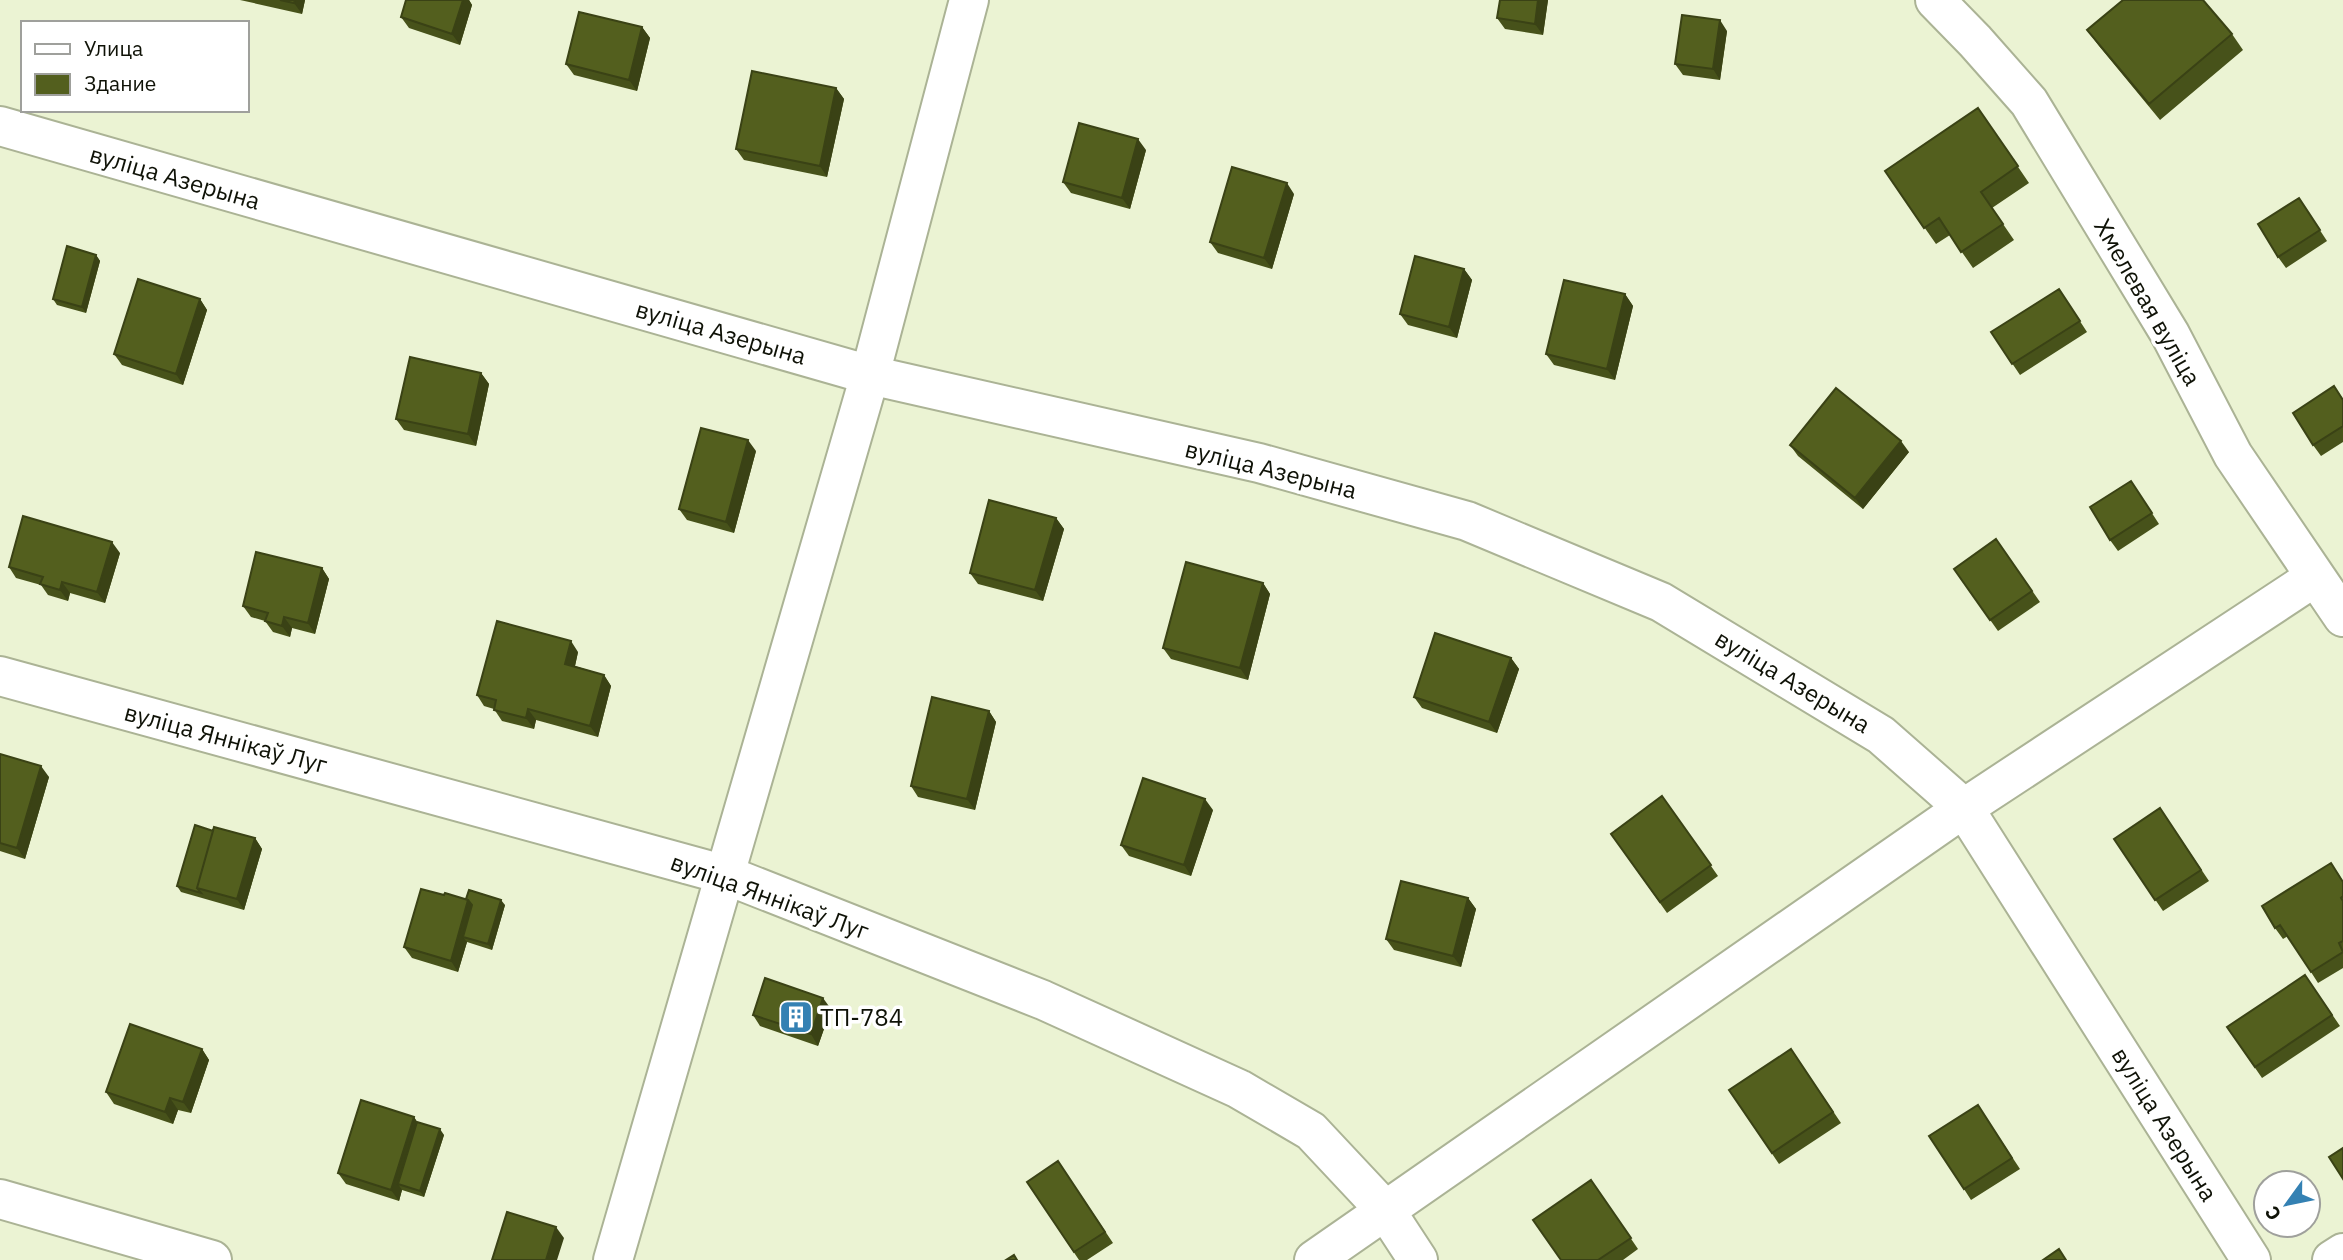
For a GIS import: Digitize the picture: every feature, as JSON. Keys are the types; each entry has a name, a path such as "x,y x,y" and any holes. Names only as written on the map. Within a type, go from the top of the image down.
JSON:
{"street":[{"path":"612,1260 870,375 970,0"},
{"name":"Хмелевая вуліца","path":"1935,0 2029,102 2170,334 2233,455 2343,617"},
{"name":"вуліца Азерына","path":"0,126 870,375 1259,464 1467,521 1661,602 1881,735 1964,808 2251,1260"},
{"path":"1314,1260 1964,808 2315,577"},
{"name":"вуліца Яннікаў Луг","path":"0,676 726,875 1043,1000 1239,1089 1311,1131 1386,1211 1418,1260"},
{"path":"0,1199 212,1260"},
{"path":"2332,1260 2343,1253"}],"building":[{"path":"406,0 463,0 452,34 401,17"},
{"path":"1500,0 1538,0 1535,24 1497,18"},
{"path":"2123,0 2203,0 2232,34 2149,104 2087,30"},
{"path":"579,12 642,27 629,80 566,64"},
{"path":"1682,15 1720,20 1713,69 1675,64"},
{"path":"752,71 836,88 820,166 736,149"},
{"path":"1978,108 2018,166 1981,192 2003,224 1961,252 1939,218 1924,228 1885,171"},
{"path":"1079,123 1138,139 1122,198 1063,182"},
{"path":"1232,167 1287,183 1264,258 1210,242"},
{"path":"2299,198 2320,230 2278,257 2258,224"},
{"path":"67,246 96,255 82,307 53,299"},
{"path":"1415,256 1464,269 1449,327 1400,314"},
{"path":"138,279 200,299 176,374 114,354"},
{"path":"1564,280 1625,294 1607,369 1546,354"},
{"path":"2059,289 2080,321 2012,364 1991,332"},
{"path":"410,357 481,373 468,434 396,419"},
{"path":"2334,386 2343,400 2343,426 2313,445 2293,413"},
{"path":"1836,388 1901,441 1855,498 1790,445"},
{"path":"701,428 748,440 726,522 679,509"},
{"path":"2131,481 2152,513 2110,540 2090,507"},
{"path":"989,500 1056,518 1035,590 970,573"},
{"path":"23,516 112,542 97,592 62,582 60,590 40,584 43,577 9,567"},
{"path":"1996,539 2032,591 1990,620 1954,569"},
{"path":"256,552 322,568 308,623 284,617 282,626 265,621 268,613 243,606"},
{"path":"1186,562 1263,583 1240,668 1163,648"},
{"path":"497,621 571,641 565,664 604,675 590,726 528,709 526,718 494,710 496,700 477,695"},
{"path":"1435,633 1511,658 1489,722 1414,697"},
{"path":"932,697 989,711 967,799 911,786"},
{"path":"0,754 41,766 17,848 0,843"},
{"path":"1143,778 1205,799 1184,865 1121,845"},
{"path":"1662,796 1711,865 1660,902 1611,834"},
{"path":"2160,808 2201,870 2155,900 2114,839"},
{"path":"195,825 213,831 197,888 201,893 177,886"},
{"path":"214,827 255,838 237,899 197,888"},
{"path":"2331,863 2343,882 2343,941 2339,943 2343,952 2311,972 2280,925 2275,928 2262,906"},
{"path":"1401,881 1468,898 1453,956 1386,939"},
{"path":"421,889 468,900 451,961 404,947"},
{"path":"469,890 501,900 488,944 463,937 472,905 466,899"},
{"path":"2305,975 2332,1015 2255,1067 2227,1027"},
{"name":"ТП-784","path":"765,978 823,998 811,1034 753,1015"},
{"path":"130,1024 202,1049 183,1102 170,1098 165,1112 106,1092"},
{"path":"1791,1049 1833,1112 1772,1153 1729,1090"},
{"path":"361,1100 414,1117 391,1190 338,1173"},
{"path":"1978,1105 2012,1158 1964,1189 1929,1136"},
{"path":"417,1122 440,1129 420,1191 398,1184"},
{"path":"2343,1148 2343,1179 2329,1157"},
{"path":"1058,1161 1105,1232 1074,1252 1027,1182"},
{"path":"1591,1180 1631,1238 1598,1260 1561,1260 1533,1220"},
{"path":"507,1212 556,1227 546,1260 492,1260"},
{"path":"2059,1249 2066,1260 2043,1260"}],"place":[{"name":"ТП-784","path":"796,1017"}]}
